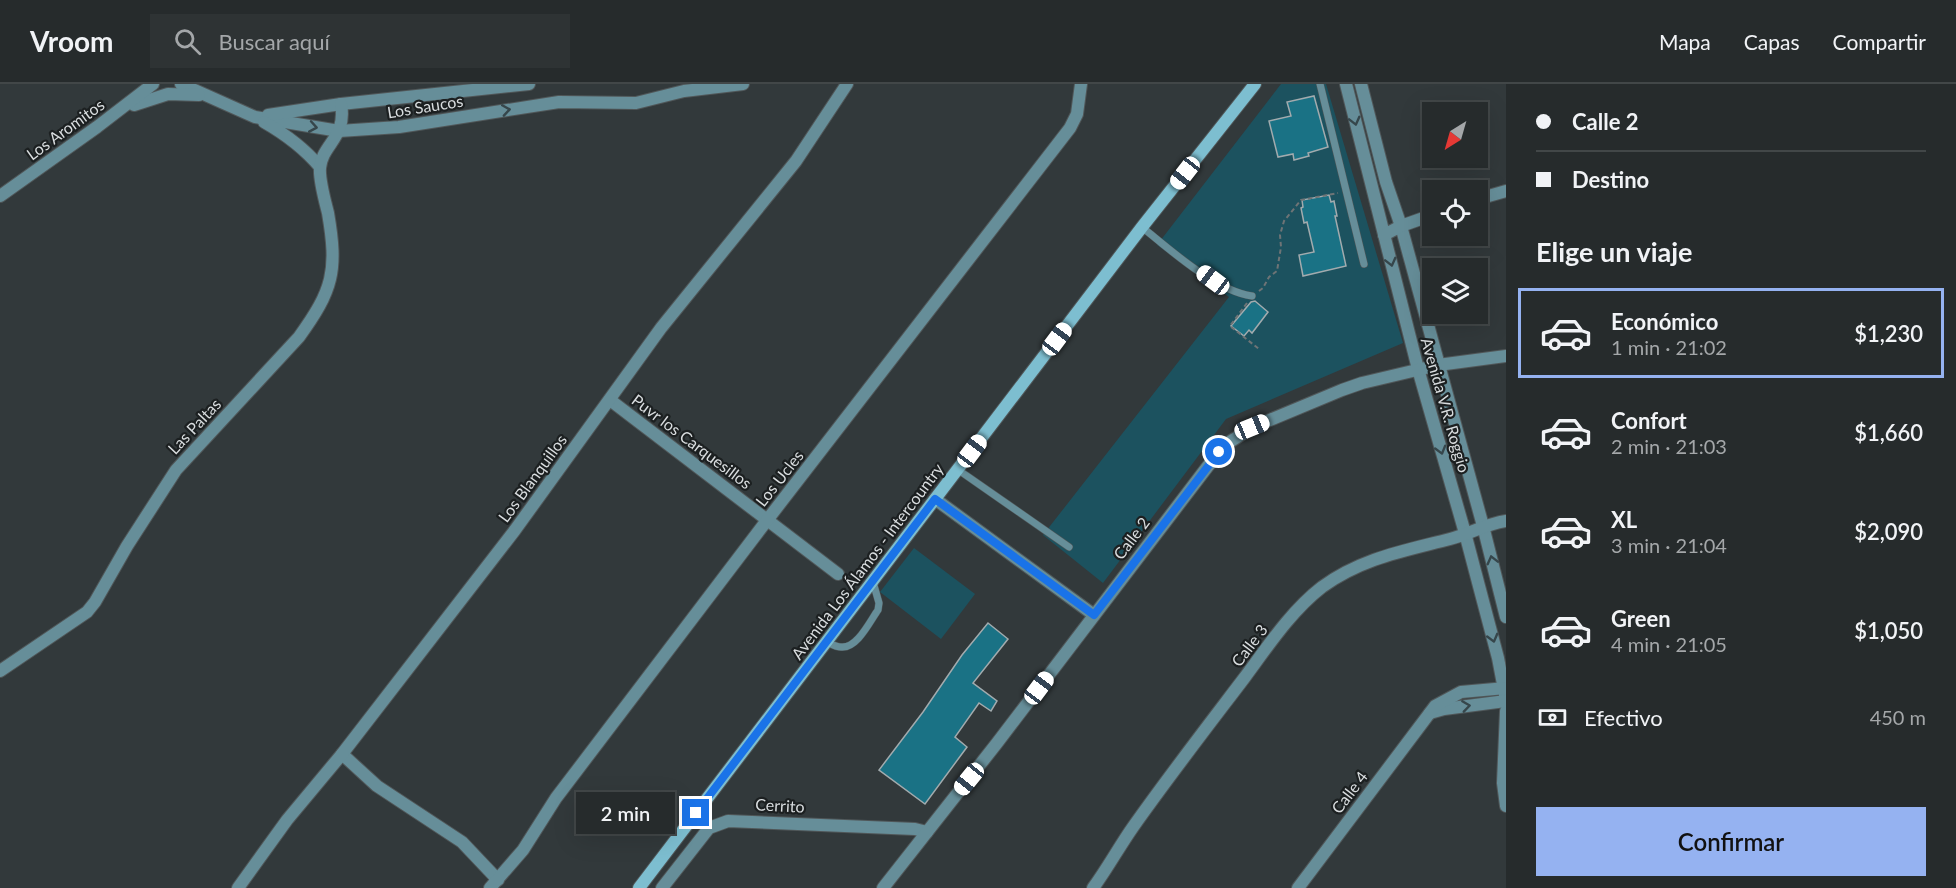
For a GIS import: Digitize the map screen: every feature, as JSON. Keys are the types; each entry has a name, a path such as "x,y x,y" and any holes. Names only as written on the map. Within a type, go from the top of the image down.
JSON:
{"main road":[{"name":"Avenida Los Álamos - Intercountry","path":"639,888 1142,227 1255,84"}],"street":[{"name":"Los Aromitos","path":"0,196 153,84"},
{"name":"Los Saucos","path":"181,84 255,117 339,131 399,127 559,102 636,103 683,88 743,84"},
{"name":"Los Saucos","path":"255,117 341,104 529,84"},
{"name":"Los Blanquillos","path":"238,888 287,820 342,754 515,530 661,328 796,161 847,84"},
{"name":"Los Ucles","path":"494,884 519,856 556,798 768,519 1070,128 1077,114 1081,84"},
{"name":"Avenida V.R. Roggio","path":"1346,84 1418,369 1465,533 1506,694"},
{"name":"Avenida V.R. Roggio","path":"1361,84 1506,617"},
{"name":"Los Aromitos","path":"119,111 168,94 207,95"},
{"path":"255,117 295,142 320,167 343,119 341,104"},
{"path":"1364,158 1378,153"},
{"name":"Las Paltas","path":"0,671 87,612 176,470 299,337 313,317 333,275 333,242 320,167"},
{"path":"1488,196 1506,191"},
{"path":"1384,235 1422,219"},
{"name":"Calle 2","path":"883,888 997,743 1208,466 1219,452 1238,435 1342,390 1438,364 1506,357"},
{"name":"Puvr los Carquesillos","path":"610,400 838,574"},
{"path":"935,499 1094,615"},
{"name":"Calle 3","path":"1092,888 1131,829 1302,605 1323,587 1377,559 1506,521"},
{"name":"Calle 4","path":"1298,888 1435,706 1461,692 1506,694"},
{"path":"1506,711 1503,783 1506,806"},
{"path":"342,754 387,793 462,842 494,884"},
{"name":"Cerrito","path":"662,888 705,833 719,823 728,820 915,829 927,832"}],"lane":[{"path":"1320,84 1364,264"},
{"path":"1142,227 1213,280 1241,295 1252,296"},
{"path":"957,469 1069,547"},
{"path":"826,642 839,648 854,643 878,610 879,603 873,582"}],"path":[{"path":"1259,349 1230,326 1255,292 1263,288 1269,276 1277,271 1281,247 1280,235 1284,221 1301,200 1347,192"}],"shaded area":[{"path":"1281,84 1326,84 1403,343 1226,419 1103,583 1043,535 1229,297 1157,245"},
{"path":"914,548 975,594 941,639 880,592"}],"building":[{"path":"1314,96 1328,147 1294,160 1293,154 1278,157 1269,121 1291,116 1287,102"},
{"path":"1329,195 1331,202 1334,201 1346,266 1303,276 1299,255 1314,252 1307,222 1304,223 1302,200"},
{"path":"1255,301 1268,312 1252,333 1249,330 1244,336 1231,326 1251,302"},
{"path":"988,623 1008,639 973,683 997,701 991,711 979,703 955,737 967,747 925,804 879,770 962,655"}],"route":[{"path":"696,813 935,499 1094,615 1219,452"}]}
